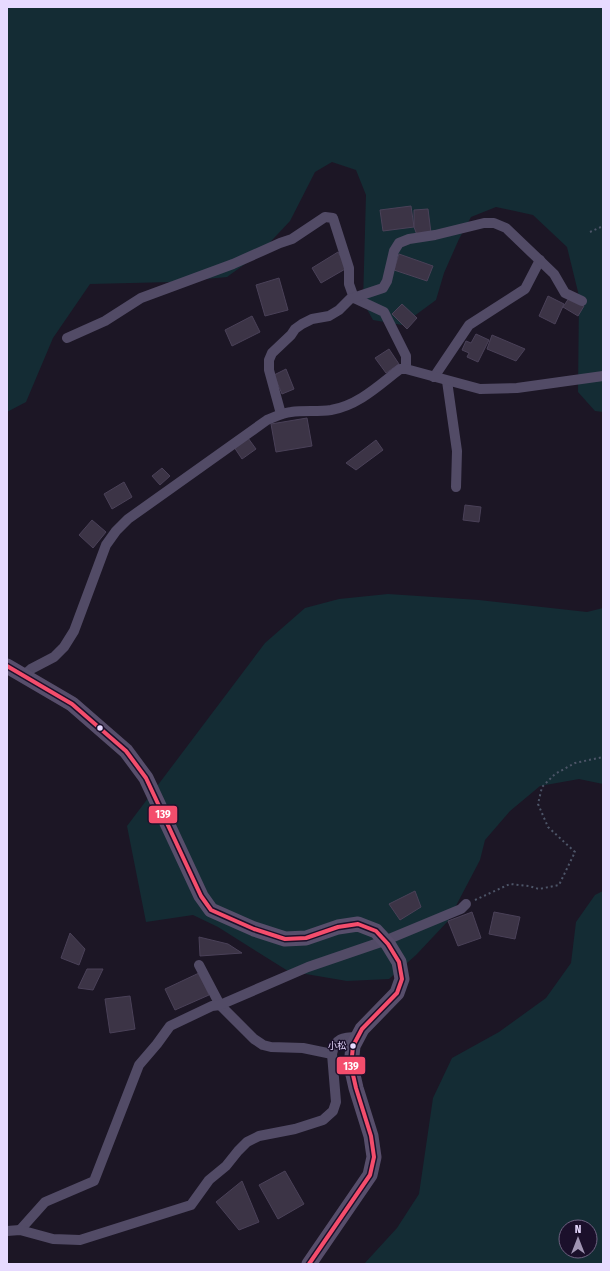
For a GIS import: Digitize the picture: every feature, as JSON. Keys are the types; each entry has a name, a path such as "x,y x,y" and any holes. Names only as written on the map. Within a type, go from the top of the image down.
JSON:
{"main road":[{"path":"7,666 72,704 126,751 146,778 200,896 211,910 254,929 285,939 306,938 338,927 358,924 376,931 399,962 402,979 398,993 362,1029 353,1046 351,1066 356,1088 371,1136 374,1157 370,1175 310,1264"}],"street":[{"path":"67,338 105,321 142,298 233,264 292,239 325,217 333,218 338,231 349,268 349,284 354,298 384,312 406,356 406,369"},
{"path":"281,414 269,370 269,360 272,354 291,335 294,329 312,319 329,316 350,299 383,288 387,281 394,251 399,243 410,239 494,223 506,228 540,260 554,274 565,293 582,300"},
{"path":"434,377 469,324 525,289 540,260"},
{"path":"23,676 31,669 54,657 64,648 74,631 106,545 116,531 128,519 267,420 281,414 291,412 331,410 347,405 362,399 400,369 406,369 480,389 517,388 603,376"},
{"path":"447,381 457,451 456,487"},
{"path":"20,1230 46,1202 94,1181 139,1065 170,1026 212,1006 220,1005 308,967 384,941 461,909 466,904"},
{"path":"199,965 220,1005 254,1039 263,1045 271,1047 303,1048 332,1054"},
{"path":"7,1231 20,1230 53,1238 80,1240 191,1205 209,1180 226,1166 247,1142 258,1136 295,1129 323,1120 333,1111 336,1102 332,1054 333,1047 338,1040 346,1037 358,1037"}],"path":[{"path":"590,232 603,226"},
{"path":"466,904 510,884 529,886 539,889 559,885 575,852 548,827 538,804 542,787 555,774 575,763 603,757"}],"shaded area":[{"path":"7,7 603,7 603,412 595,411 578,392 579,296 567,247 533,215 496,207 471,217 459,239 444,273 436,300 402,325 373,320 363,302 366,195 356,170 332,162 315,172 290,221 260,253 227,277 172,282 90,284 53,338 26,402 7,412"},
{"path":"388,594 479,600 587,612 603,608 603,784 579,779 540,786 510,811 485,840 480,860 448,921 416,955 389,979 347,981 288,971 218,927 193,915 146,922 127,826 265,643 305,608 339,599"},
{"path":"603,891 603,1264 364,1264 397,1228 419,1194 433,1098 452,1058 499,1032 546,998 571,963 576,922 595,895"}],"building":[{"path":"411,206 414,227 383,231 380,210"},
{"path":"428,209 431,233 417,235 414,227 414,210"},
{"path":"338,252 347,268 321,283 312,268"},
{"path":"399,254 433,266 427,281 394,270"},
{"path":"279,278 288,310 265,316 256,285"},
{"path":"548,296 564,304 555,324 539,316"},
{"path":"569,298 584,306 578,316 563,307"},
{"path":"402,304 417,318 407,329 392,314"},
{"path":"252,316 260,332 232,346 225,330"},
{"path":"476,334 489,340 478,362 467,357 469,353 462,350 466,341 471,343"},
{"path":"492,335 525,349 516,361 487,349"},
{"path":"389,349 399,364 386,373 375,358"},
{"path":"286,369 294,389 282,394 274,375"},
{"path":"307,418 312,446 276,452 271,424"},
{"path":"248,438 256,449 242,459 234,447"},
{"path":"376,440 383,450 356,470 346,463"},
{"path":"162,468 170,476 160,485 152,476"},
{"path":"124,482 132,497 112,509 104,494"},
{"path":"465,505 481,507 479,522 463,520"},
{"path":"92,520 106,532 93,548 79,535"},
{"path":"415,891 421,907 400,920 389,904"},
{"path":"472,912 481,938 458,946 448,921"},
{"path":"494,912 520,917 515,939 489,934"},
{"path":"70,933 85,949 79,965 61,958"},
{"path":"199,937 228,944 242,953 200,956"},
{"path":"87,969 103,969 93,990 78,988"},
{"path":"199,973 209,995 175,1010 165,989"},
{"path":"130,996 135,1029 110,1033 105,999"},
{"path":"285,1171 304,1204 278,1219 259,1185"},
{"path":"242,1181 259,1222 239,1230 216,1202"}],"transit line":[{"name":"139","path":"7,666 72,704 126,751 146,778 201,896 211,910 254,929 285,939 306,938 338,927 358,924 376,931 388,944 399,962 402,979 397,993 362,1029 353,1046 351,1066 356,1088 371,1136 374,1157 370,1175 309,1264"}],"place":[{"name":"小松","path":"353,1046"}]}
